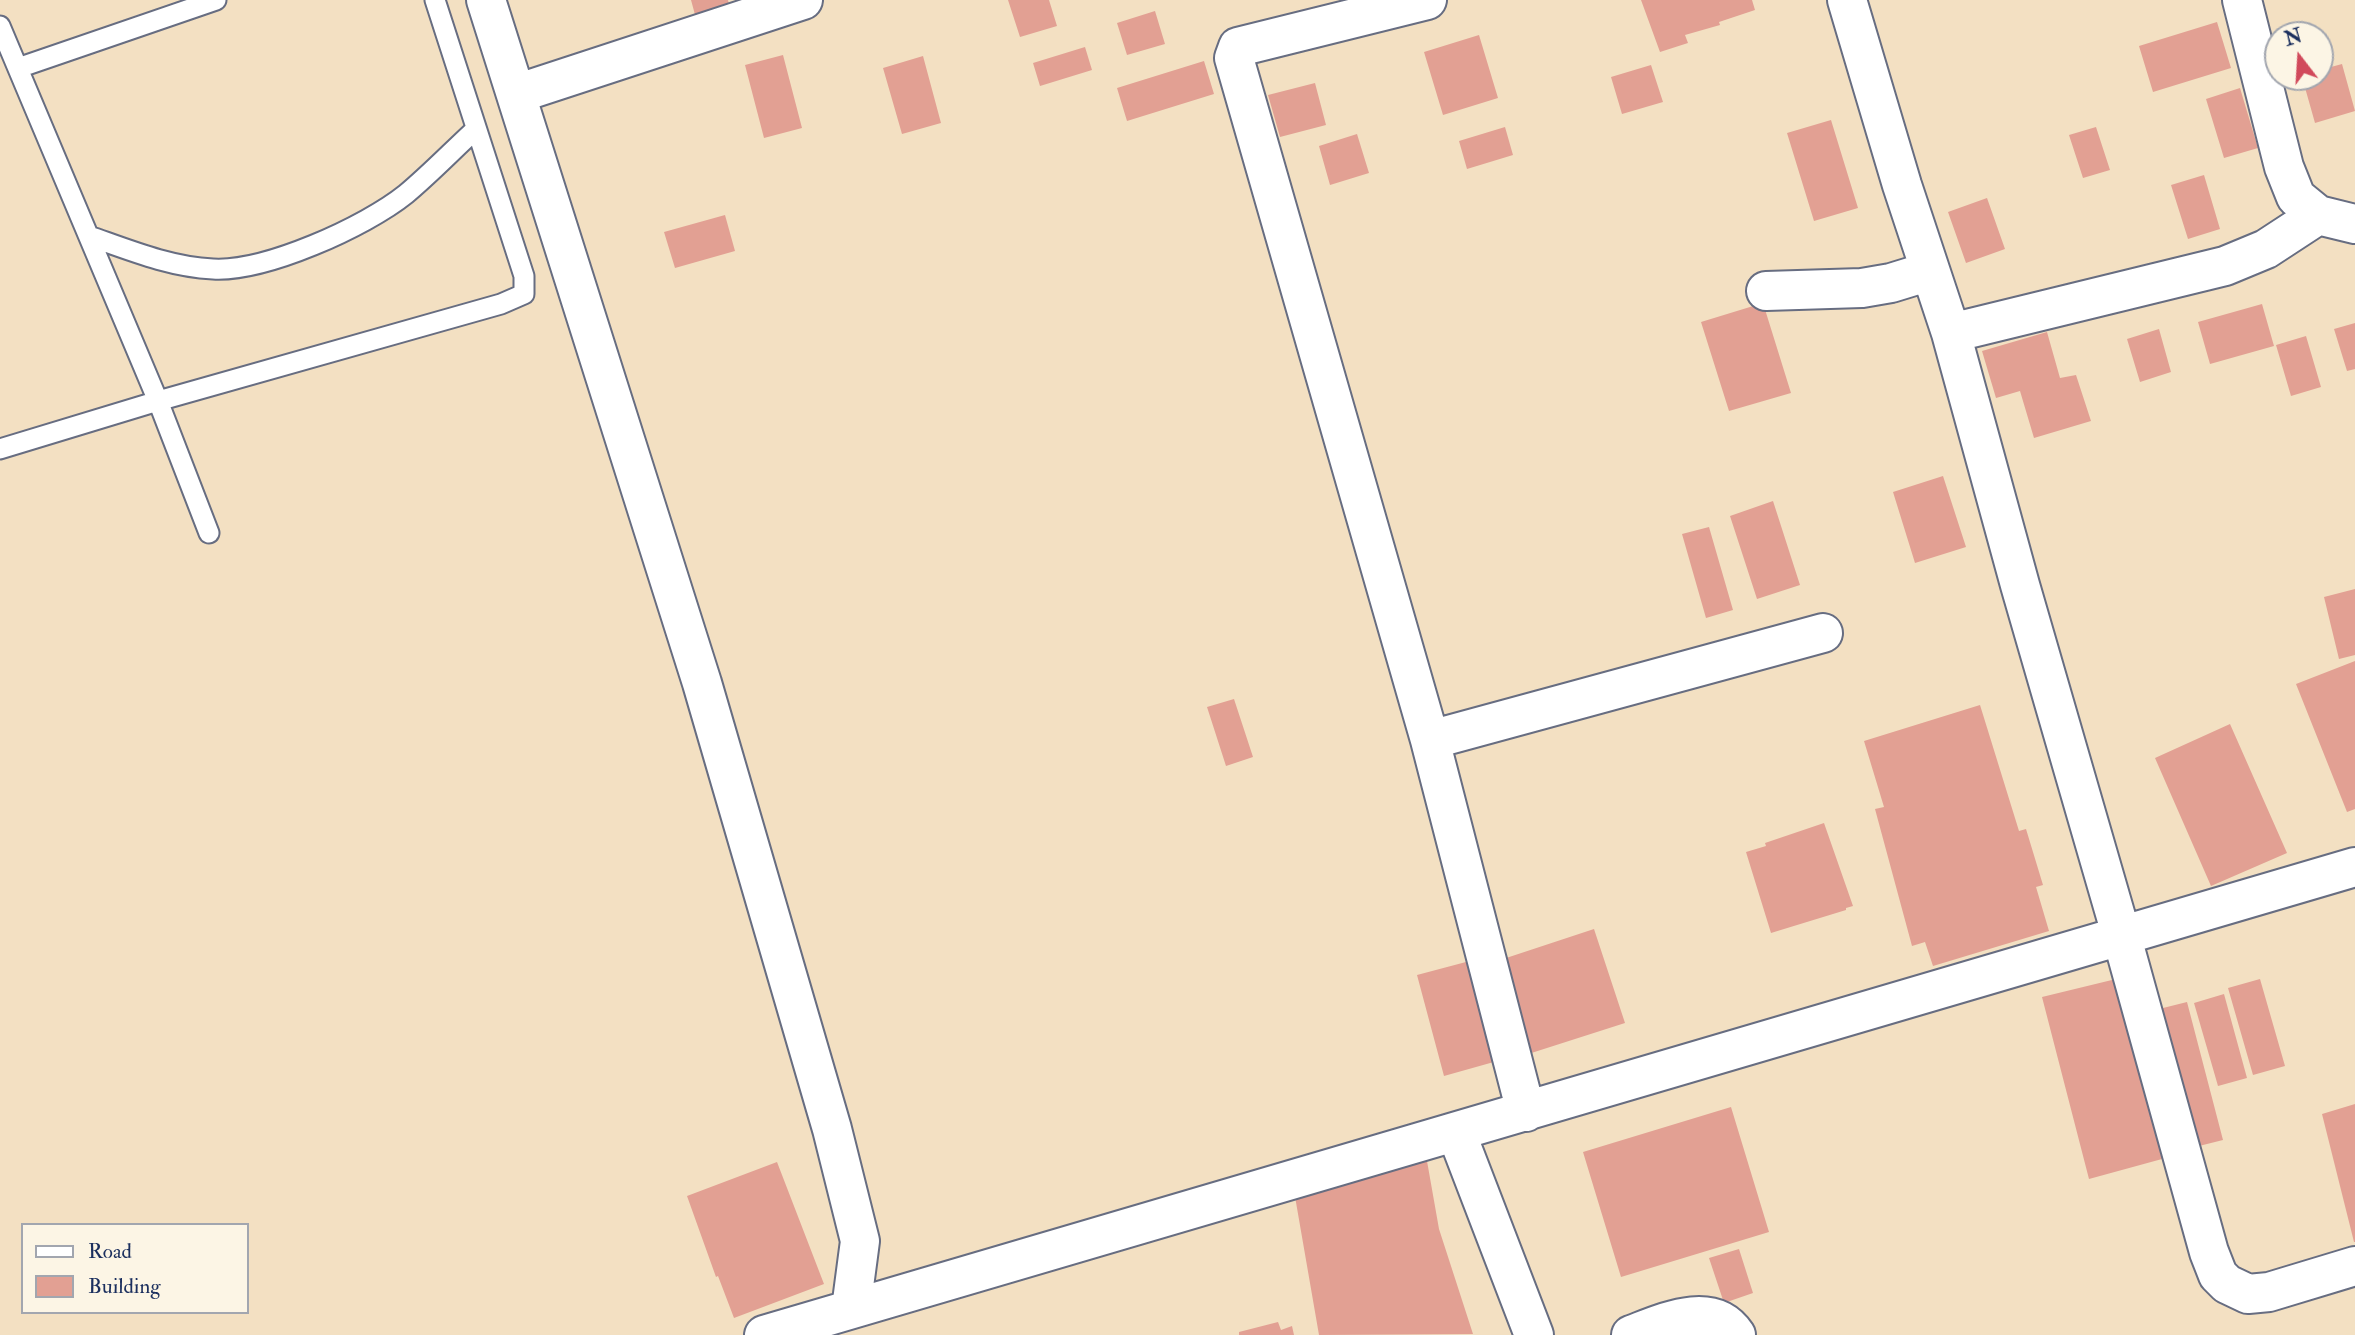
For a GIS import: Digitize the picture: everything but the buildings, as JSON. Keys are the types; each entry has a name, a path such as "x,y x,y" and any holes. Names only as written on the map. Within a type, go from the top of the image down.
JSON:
{"street":[{"path":"486,0 706,696 791,984 860,1241 851,1309"},
{"path":"516,94 803,0"},
{"path":"1427,0 1238,47 1234,58 1430,740 1526,1112"},
{"path":"1847,0 1951,333 2209,1252 2218,1275 2227,1284 2248,1294 2269,1292 2355,1266"},
{"path":"2242,0 2284,167 2296,197 2318,215 2355,224"},
{"path":"1951,333 2225,266 2266,248 2318,215"},
{"path":"1766,292 1862,288 1891,283 1930,271"},
{"path":"1430,740 1823,633"},
{"path":"764,1335 2355,867"},
{"path":"1456,1132 1534,1335"},
{"path":"1630,1335 1689,1316 1705,1315 1728,1323 1736,1335"}],"lane":[{"path":"18,68 216,0"},
{"path":"0,449 501,304 524,294 524,276 435,0"},
{"path":"0,26 159,401 209,533"},
{"path":"89,236 164,261 215,270 262,263 335,237 404,195 476,129"}]}
